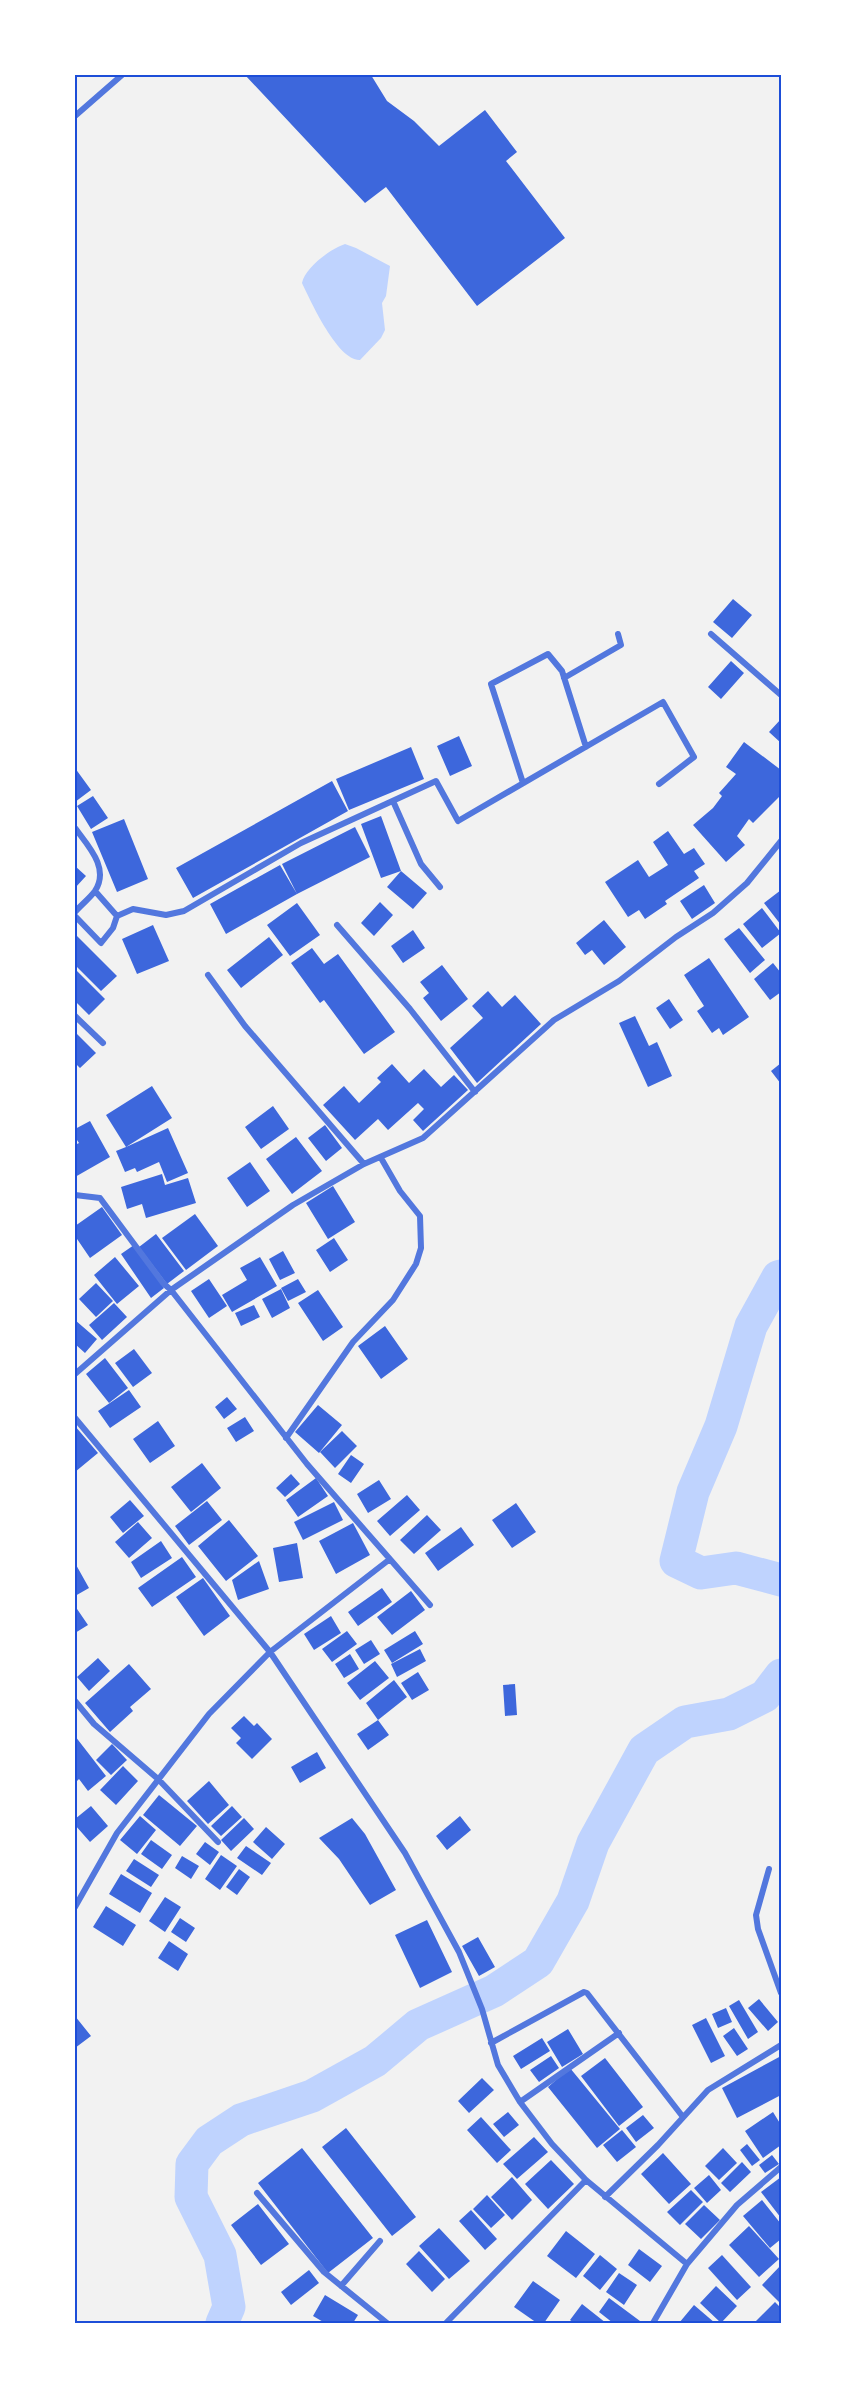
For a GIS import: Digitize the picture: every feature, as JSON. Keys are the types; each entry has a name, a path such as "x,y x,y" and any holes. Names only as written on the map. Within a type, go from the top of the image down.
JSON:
{"street":[{"path":"75,117 122,75"},
{"path":"564,678 621,645 618,634"},
{"path":"711,634 781,695"},
{"path":"523,783 491,684 548,654 562,671 586,747"},
{"path":"75,828 99,862 100,876 95,891 75,914 101,943 113,928 117,916 133,909 165,915 184,911 301,843 436,781 459,821 663,702 694,757 658,784"},
{"path":"393,801 421,864 440,887"},
{"path":"75,1374 171,1290 293,1205 364,1164 423,1138 554,1020 619,981 676,937 713,913 747,883 781,841"},
{"path":"95,891 117,916"},
{"path":"337,925 410,1009 475,1092"},
{"path":"208,975 245,1026 364,1164"},
{"path":"75,1016 103,1044"},
{"path":"286,1438 352,1342 393,1300 416,1264 421,1248 420,1216 400,1191 381,1158"},
{"path":"75,1195 100,1198 163,1283 171,1290 286,1438 430,1605"},
{"path":"75,1418 270,1652 405,1853 471,1979 498,2065 520,2102 552,2144 586,2180 687,2264"},
{"path":"75,1907 117,1833 209,1714 270,1652 390,1559"},
{"path":"75,1701 94,1724 158,1779 218,1842"},
{"path":"769,1869 756,1915 758,1929 780,1988"},
{"path":"491,2043 584,1992 589,1995 682,2117"},
{"path":"520,2102 618,2033"},
{"path":"605,2197 658,2145 708,2090 781,2045"},
{"path":"653,2323 687,2264 737,2205 781,2167"},
{"path":"446,2323 586,2180"},
{"path":"257,2193 324,2272 387,2323"},
{"path":"341,2286 380,2241"}],"water":[{"path":"345,244 390,266 386,296 382,303 385,330 381,338 360,360 352,358 334,341 302,283 308,271 319,260"}],"building":[{"path":"245,75 371,75 387,101 414,121 439,146 485,110 517,152 506,161 565,238 477,306 386,187 365,203"},
{"path":"733,599 752,615 732,638 713,622"},
{"path":"731,661 744,673 721,699 708,687"},
{"path":"781,719 781,743 769,732"},
{"path":"459,736 472,766 450,776 437,746"},
{"path":"744,742 781,770 781,795 753,823 749,819 737,836 745,845 726,862 693,825 713,808 722,796 719,793 736,774 726,767"},
{"path":"411,747 424,779 349,810 336,779"},
{"path":"75,768 91,790 75,802"},
{"path":"332,781 348,811 193,898 176,868"},
{"path":"93,796 108,818 91,829 77,806"},
{"path":"381,816 401,871 381,878 361,824"},
{"path":"124,819 148,879 117,892 92,832"},
{"path":"355,827 370,857 297,894 282,864"},
{"path":"668,831 684,854 694,848 705,864 694,871 699,878 665,901 667,904 645,919 639,910 628,917 605,882 638,860 649,877 668,865 653,842"},
{"path":"280,865 297,894 226,934 210,904"},
{"path":"75,866 86,876 75,888"},
{"path":"401,871 427,893 413,909 387,887"},
{"path":"704,885 715,903 692,919 680,901"},
{"path":"781,890 781,925 764,903"},
{"path":"380,902 393,915 374,936 361,923"},
{"path":"297,903 320,935 290,956 267,925"},
{"path":"762,908 781,933 762,948 743,924"},
{"path":"604,920 626,947 604,965 592,950 585,955 576,943"},
{"path":"153,925 169,961 137,974 122,939"},
{"path":"739,928 765,960 750,973 724,939"},
{"path":"413,930 425,948 403,963 391,946"},
{"path":"75,934 117,976 101,991 75,965"},
{"path":"269,937 283,955 241,988 227,970"},
{"path":"312,948 324,964 338,954 395,1032 364,1054 324,1000 320,1003 291,963"},
{"path":"709,958 749,1017 723,1035 719,1028 712,1033 697,1011 704,1006 684,975"},
{"path":"773,963 781,973 781,992 770,1000 754,979"},
{"path":"442,965 468,999 441,1021 423,998 429,993 420,982"},
{"path":"75,969 105,999 89,1015 75,1001"},
{"path":"488,991 502,1007 515,995 541,1024 477,1083 450,1048 483,1018 472,1006"},
{"path":"669,999 683,1020 670,1029 656,1008"},
{"path":"635,1016 649,1046 657,1042 672,1076 648,1087 619,1023"},
{"path":"75,1032 96,1053 80,1068 75,1063"},
{"path":"781,1063 781,1084 771,1071"},
{"path":"392,1064 409,1083 424,1069 441,1087 454,1075 468,1090 423,1131 413,1120 424,1109 418,1103 388,1130 378,1119 355,1140 323,1105 344,1086 359,1103 381,1082 377,1078"},
{"path":"152,1086 172,1118 126,1147 106,1115"},
{"path":"273,1106 289,1129 261,1149 245,1127"},
{"path":"90,1121 110,1157 75,1177 75,1145 79,1143 75,1137 75,1129"},
{"path":"325,1125 342,1148 326,1161 308,1138"},
{"path":"168,1128 188,1173 167,1182 159,1162 137,1172 135,1168 125,1172 116,1151"},
{"path":"296,1137 322,1171 292,1194 266,1159"},
{"path":"250,1162 270,1191 247,1207 227,1178"},
{"path":"162,1174 165,1185 188,1178 196,1203 146,1218 142,1204 127,1209 121,1187"},
{"path":"333,1186 355,1222 328,1239 306,1203"},
{"path":"102,1207 122,1235 90,1258 75,1236 75,1226"},
{"path":"195,1214 218,1246 186,1270 162,1238"},
{"path":"156,1234 184,1271 167,1284 139,1247"},
{"path":"334,1238 348,1260 330,1272 316,1250"},
{"path":"134,1245 164,1288 151,1298 121,1254"},
{"path":"283,1251 295,1273 280,1280 269,1259"},
{"path":"115,1257 139,1286 117,1304 94,1275"},
{"path":"260,1257 277,1286 232,1312 222,1295 247,1280 240,1268"},
{"path":"209,1279 227,1306 209,1318 191,1291"},
{"path":"298,1279 306,1292 288,1301 281,1288"},
{"path":"96,1283 113,1301 96,1317 79,1299"},
{"path":"281,1289 290,1308 272,1318 262,1299"},
{"path":"318,1290 343,1327 323,1341 298,1303"},
{"path":"114,1303 127,1317 102,1340 89,1325"},
{"path":"254,1305 260,1317 241,1326 235,1313"},
{"path":"75,1320 97,1339 85,1353 75,1344"},
{"path":"385,1326 408,1359 381,1379 358,1346"},
{"path":"134,1349 152,1373 133,1387 115,1363"},
{"path":"105,1358 128,1388 109,1403 86,1374"},
{"path":"129,1390 141,1407 110,1428 98,1411"},
{"path":"227,1397 237,1409 224,1419 215,1407"},
{"path":"318,1405 342,1425 319,1453 295,1432"},
{"path":"245,1417 254,1431 236,1442 227,1428"},
{"path":"158,1421 175,1446 150,1463 133,1439"},
{"path":"75,1426 98,1453 75,1472"},
{"path":"342,1431 357,1446 335,1468 320,1452"},
{"path":"351,1455 364,1464 351,1483 338,1474"},
{"path":"202,1463 221,1488 191,1512 171,1487"},
{"path":"291,1474 300,1484 285,1497 276,1488"},
{"path":"316,1478 328,1496 298,1517 286,1500"},
{"path":"379,1480 391,1499 368,1513 357,1494"},
{"path":"407,1495 420,1510 390,1536 377,1521"},
{"path":"130,1500 144,1516 123,1533 110,1517"},
{"path":"207,1501 222,1520 189,1545 175,1526"},
{"path":"334,1502 343,1520 303,1540 294,1522"},
{"path":"516,1503 536,1532 512,1548 492,1520"},
{"path":"427,1515 441,1530 414,1554 400,1540"},
{"path":"229,1520 258,1556 226,1581 198,1546"},
{"path":"138,1522 152,1538 129,1558 115,1542"},
{"path":"353,1523 370,1555 336,1574 319,1541"},
{"path":"461,1527 474,1545 438,1571 425,1553"},
{"path":"161,1541 172,1558 141,1578 131,1562"},
{"path":"297,1543 303,1578 279,1582 273,1548"},
{"path":"182,1557 196,1577 152,1607 138,1588"},
{"path":"259,1561 269,1589 238,1600 232,1580"},
{"path":"75,1563 89,1588 75,1596"},
{"path":"203,1578 230,1616 204,1636 176,1597"},
{"path":"382,1588 392,1602 358,1626 348,1612"},
{"path":"411,1591 425,1610 392,1635 377,1617"},
{"path":"75,1606 88,1625 75,1633"},
{"path":"331,1616 341,1633 314,1650 304,1634"},
{"path":"347,1631 357,1644 332,1662 322,1649"},
{"path":"415,1631 423,1644 392,1663 384,1650"},
{"path":"371,1640 380,1654 364,1664 355,1650"},
{"path":"420,1649 426,1661 397,1677 391,1664"},
{"path":"350,1654 359,1669 344,1678 335,1664"},
{"path":"98,1658 110,1671 89,1691 77,1677"},
{"path":"375,1661 389,1678 360,1700 347,1683"},
{"path":"129,1664 151,1689 130,1707 133,1711 110,1732 85,1703"},
{"path":"418,1672 429,1690 412,1700 401,1683"},
{"path":"394,1680 407,1697 378,1720 366,1703"},
{"path":"515,1684 517,1715 505,1716 503,1685"},
{"path":"244,1716 254,1726 257,1723 272,1739 252,1759 236,1743 241,1738 231,1728"},
{"path":"378,1720 389,1735 368,1750 357,1734"},
{"path":"75,1736 106,1776 88,1791 79,1779 75,1783"},
{"path":"112,1744 127,1760 111,1775 96,1760"},
{"path":"317,1752 326,1768 300,1783 291,1767"},
{"path":"123,1766 138,1781 116,1805 100,1790"},
{"path":"209,1781 229,1805 208,1824 187,1801"},
{"path":"159,1795 197,1826 180,1846 143,1815"},
{"path":"91,1806 108,1826 90,1842 75,1825 75,1819"},
{"path":"232,1806 242,1817 221,1836 211,1826"},
{"path":"140,1816 156,1830 137,1854 120,1840"},
{"path":"460,1816 471,1830 447,1850 436,1836"},
{"path":"244,1818 254,1829 231,1851 221,1840"},
{"path":"352,1818 365,1834 396,1890 370,1905 339,1859 319,1838"},
{"path":"266,1827 285,1844 272,1859 253,1842"},
{"path":"151,1840 172,1855 162,1869 141,1854"},
{"path":"205,1842 219,1852 210,1865 196,1854"},
{"path":"246,1846 271,1863 262,1875 237,1858"},
{"path":"221,1855 237,1866 220,1890 205,1879"},
{"path":"182,1856 199,1866 191,1879 175,1868"},
{"path":"134,1859 159,1875 151,1887 126,1871"},
{"path":"239,1869 250,1877 237,1895 226,1887"},
{"path":"121,1874 152,1893 140,1913 109,1894"},
{"path":"165,1897 181,1907 165,1932 149,1921"},
{"path":"106,1906 136,1925 123,1946 93,1927"},
{"path":"180,1918 195,1928 186,1942 171,1932"},
{"path":"427,1920 452,1972 420,1988 395,1935"},
{"path":"478,1937 495,1967 479,1976 462,1946"},
{"path":"169,1941 188,1954 178,1971 158,1958"},
{"path":"759,1999 778,2022 768,2031 748,2008"},
{"path":"739,2000 758,2032 748,2039 729,2006"},
{"path":"726,2008 732,2022 718,2028 712,2014"},
{"path":"75,2016 91,2036 75,2048"},
{"path":"706,2018 725,2056 711,2063 692,2025"},
{"path":"734,2028 748,2049 737,2056 723,2036"},
{"path":"568,2029 583,2054 562,2067 547,2042"},
{"path":"542,2038 550,2051 521,2069 513,2056"},
{"path":"551,2056 559,2068 539,2082 530,2070"},
{"path":"781,2056 781,2095 737,2118 722,2088"},
{"path":"605,2058 643,2107 619,2126 581,2076"},
{"path":"570,2068 620,2129 597,2148 548,2087"},
{"path":"482,2078 494,2090 469,2113 458,2101"},
{"path":"508,2112 519,2125 504,2137 493,2124"},
{"path":"773,2112 781,2125 781,2145 763,2158 745,2131"},
{"path":"643,2115 654,2128 636,2142 626,2128"},
{"path":"481,2117 511,2150 497,2163 467,2130"},
{"path":"346,2128 416,2217 392,2236 322,2147"},
{"path":"622,2130 636,2147 617,2162 603,2145"},
{"path":"534,2137 548,2152 517,2179 503,2164"},
{"path":"747,2144 760,2160 752,2166 740,2150"},
{"path":"302,2148 373,2238 328,2273 258,2183"},
{"path":"723,2148 737,2163 719,2180 705,2166"},
{"path":"663,2153 691,2184 669,2204 641,2174"},
{"path":"772,2155 779,2164 765,2173 759,2165"},
{"path":"551,2160 574,2184 548,2209 525,2184"},
{"path":"742,2162 751,2172 730,2192 721,2183"},
{"path":"709,2175 721,2190 707,2203 694,2188"},
{"path":"512,2177 532,2200 512,2220 491,2197"},
{"path":"781,2177 781,2218 761,2192"},
{"path":"691,2190 703,2202 680,2225 667,2212"},
{"path":"487,2195 505,2215 491,2228 473,2209"},
{"path":"762,2200 781,2224 781,2239 770,2248 743,2216"},
{"path":"258,2204 289,2244 261,2265 231,2225"},
{"path":"704,2205 720,2220 701,2239 685,2224"},
{"path":"471,2210 497,2239 485,2250 459,2221"},
{"path":"749,2226 779,2259 759,2277 729,2245"},
{"path":"439,2228 470,2261 449,2279 419,2246"},
{"path":"566,2231 595,2254 576,2278 547,2256"},
{"path":"639,2249 662,2266 650,2282 628,2265"},
{"path":"419,2251 445,2279 432,2292 406,2264"},
{"path":"600,2255 617,2269 600,2290 583,2276"},
{"path":"722,2255 751,2287 737,2300 708,2268"},
{"path":"781,2265 781,2304 762,2285"},
{"path":"309,2270 319,2283 291,2305 281,2292"},
{"path":"619,2273 637,2285 624,2305 606,2292"},
{"path":"533,2281 560,2300 544,2323 537,2323 514,2307"},
{"path":"716,2286 737,2306 721,2323 700,2303"},
{"path":"325,2295 358,2315 353,2323 325,2323 313,2316"},
{"path":"609,2298 640,2321 639,2323 613,2323 599,2312"},
{"path":"775,2302 781,2308 781,2320 778,2323 758,2323 756,2321"},
{"path":"582,2304 606,2323 574,2323 570,2320"},
{"path":"694,2305 715,2323 679,2323"}],"waterway":[{"path":"781,1276 778,1277 751,1326 721,1426 693,1492 676,1561 701,1573 736,1568 781,1580"},
{"path":"222,2323 229,2307 220,2255 191,2197 192,2164 209,2141 241,2120 312,2096 375,2061 418,2025 494,1991 538,1962 573,1901 593,1843 644,1750 685,1722 729,1714 765,1696 781,1675"}]}
